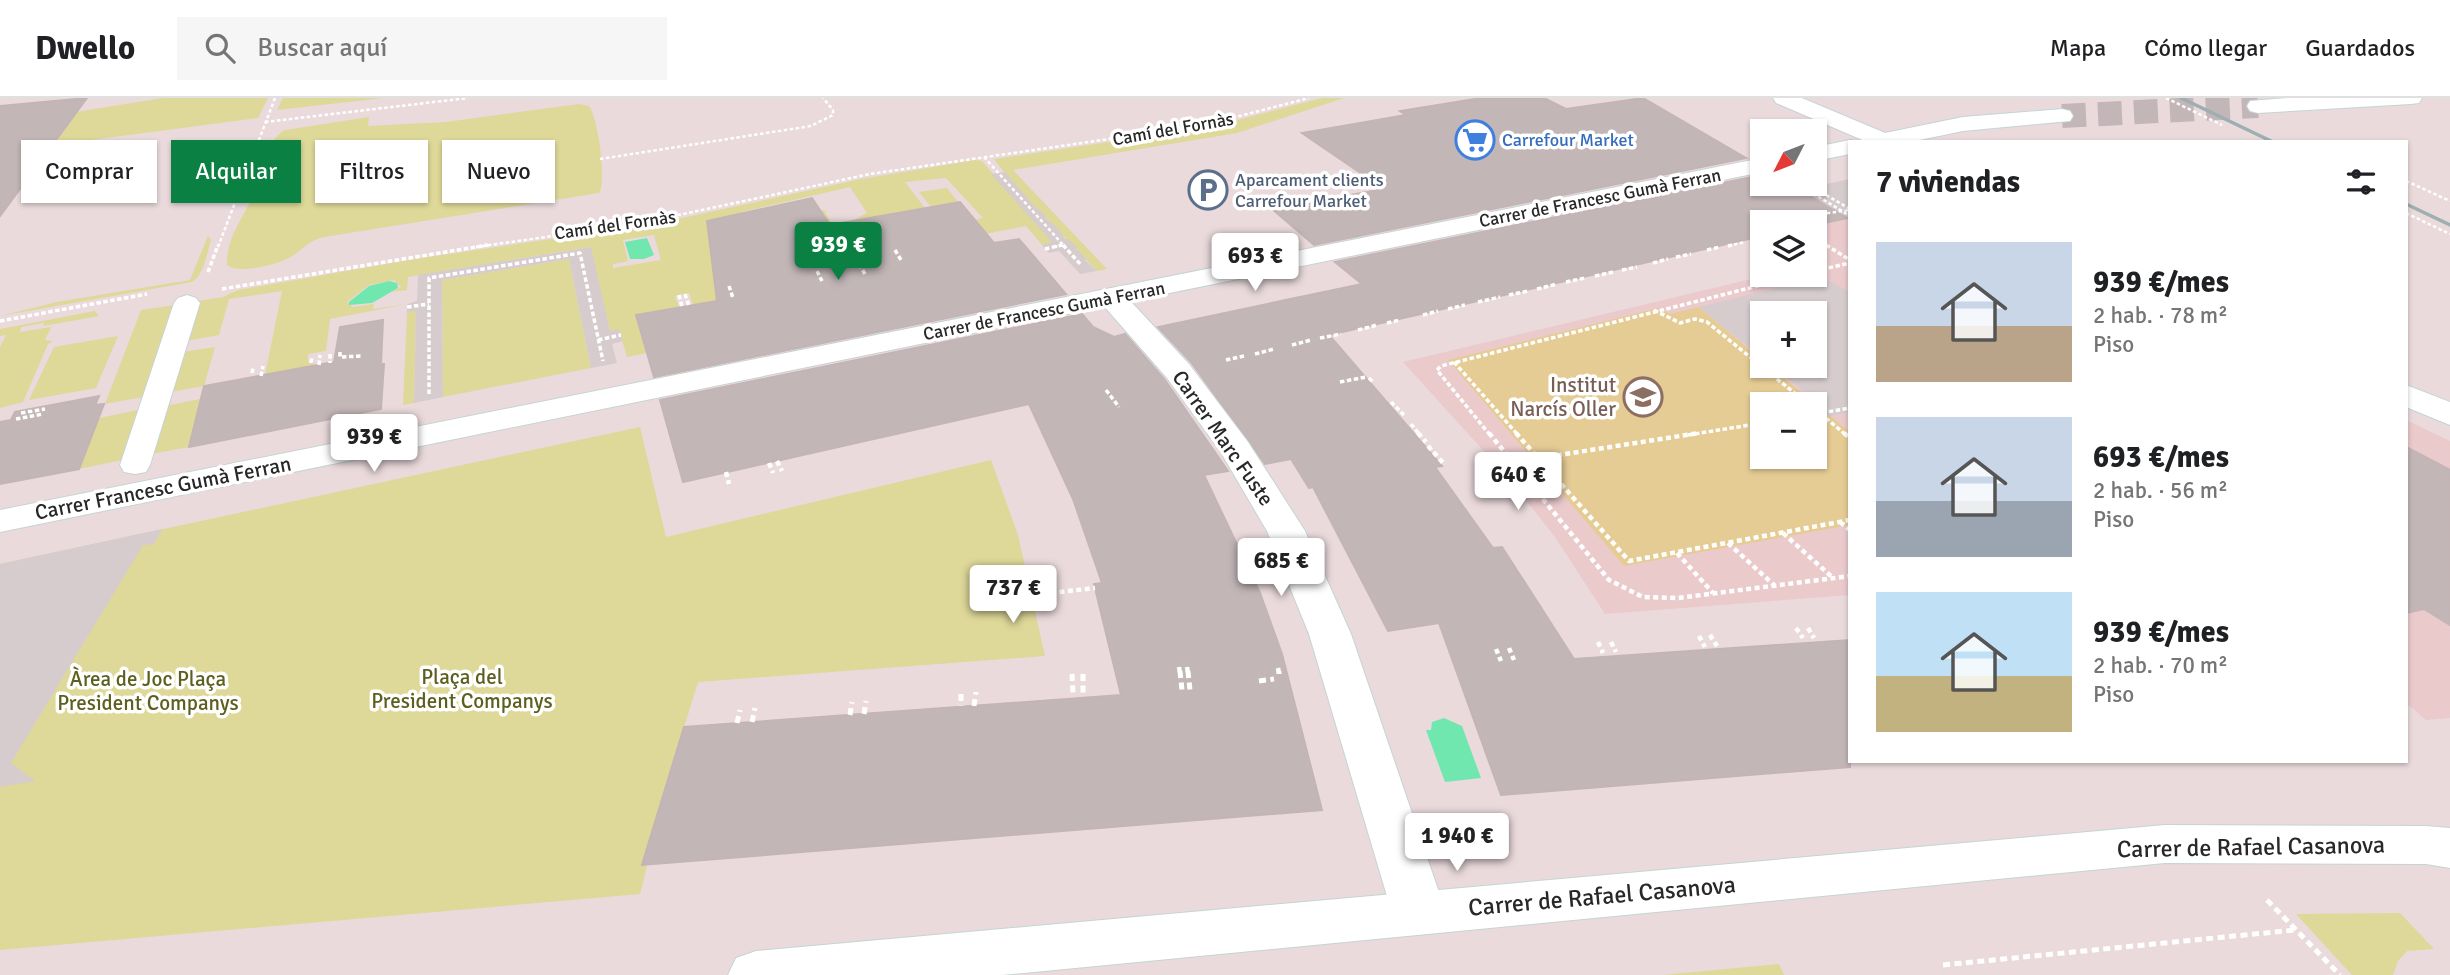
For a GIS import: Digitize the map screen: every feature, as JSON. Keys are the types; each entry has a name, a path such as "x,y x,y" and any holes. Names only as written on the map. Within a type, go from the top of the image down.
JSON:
{"street":[{"path":"2258,106 2411,98"},
{"path":"1788,99 1876,140"},
{"path":"1883,140 1976,122 2062,116"},
{"path":"1827,152 1848,148"},
{"name":"Carrer de Francesc Gumà Ferran","path":"738,373 1100,285 1750,167"},
{"name":"Carrer Marc Fuste","path":"1100,285 1178,371 1236,449 1286,531 1330,634 1419,913"},
{"name":"Carrer Francesc Gumà Ferran","path":"0,521 738,373"},
{"path":"2408,396 2450,415"},
{"name":"Carrer de Rafael Casanova","path":"756,975 2165,844 2427,845 2450,848"}],"lane":[{"path":"135,465 187,303"}],"path":[{"path":"205,281 275,98"},
{"path":"265,122 468,98"},
{"path":"600,159 820,123 833,115 833,110 822,98"},
{"name":"Camí del Fornàs","path":"214,290 431,253 637,224 870,174 1205,125 1309,98"},
{"path":"2165,98 2223,125"},
{"path":"983,156 1100,285"},
{"path":"2408,182 2450,201"},
{"path":"1817,196 1848,215"},
{"path":"1827,196 1848,209"},
{"path":"1827,213 1848,210"},
{"path":"2408,214 2450,234"},
{"path":"1728,246 1745,242"},
{"path":"1045,249 1063,245"},
{"path":"1827,246 1848,261"},
{"path":"1707,250 1720,247"},
{"path":"895,250 901,260"},
{"path":"429,400 429,278 580,253 603,366"},
{"path":"1676,257 1691,254"},
{"path":"1653,263 1668,259"},
{"path":"1827,268 1848,263"},
{"path":"859,264 865,274"},
{"path":"1622,270 1637,267"},
{"path":"817,271 822,281"},
{"path":"1595,276 1613,272"},
{"path":"1566,282 1585,278"},
{"path":"1538,289 1557,284"},
{"path":"729,286 733,298"},
{"path":"1750,287 1454,362 1437,370 1609,580 1643,597 1678,598 1848,576"},
{"path":"1509,295 1528,291"},
{"path":"0,321 153,292"},
{"path":"685,293 689,306"},
{"path":"679,295 682,307"},
{"path":"1478,302 1500,297"},
{"path":"407,307 429,303"},
{"path":"1448,309 1465,305"},
{"path":"1653,310 1680,323 1695,319 1707,322 1793,392"},
{"path":"1423,315 1438,312"},
{"path":"1387,323 1400,320"},
{"path":"1358,330 1377,326"},
{"path":"1321,338 1341,334"},
{"path":"598,340 621,335"},
{"path":"1292,345 1311,340"},
{"path":"1255,354 1274,349"},
{"path":"340,352 340,358 363,356"},
{"path":"330,354 330,363"},
{"path":"320,355 320,365"},
{"path":"1226,360 1244,356"},
{"path":"311,363 312,357"},
{"path":"1454,362 1629,561 1848,520"},
{"path":"261,376 263,366"},
{"path":"252,373 253,368"},
{"path":"1340,382 1369,379"},
{"path":"1106,390 1119,407"},
{"path":"1391,402 1404,415"},
{"path":"1827,411 1848,408"},
{"path":"16,419 46,411 21,413"},
{"path":"1827,420 1848,436"},
{"path":"1411,424 1445,466"},
{"path":"1539,458 1750,425"},
{"path":"778,461 782,471"},
{"path":"769,463 772,474"},
{"path":"726,472 729,484"},
{"path":"1840,522 1848,528"},
{"path":"1783,533 1832,578"},
{"path":"1727,543 1774,585"},
{"path":"1676,552 1714,593"},
{"path":"1051,593 1095,588"},
{"path":"1796,628 1803,638"},
{"path":"1808,628 1814,638"},
{"path":"1710,635 1717,646"},
{"path":"1699,636 1705,647"},
{"path":"1598,642 1603,653"},
{"path":"1611,642 1616,652"},
{"path":"1510,648 1514,660"},
{"path":"1496,649 1501,661"},
{"path":"1180,667 1182,690"},
{"path":"1187,667 1190,690"},
{"path":"1072,674 1073,693"},
{"path":"1083,674 1083,697"},
{"path":"1259,681 1274,679"},
{"path":"974,706 976,692"},
{"path":"961,694 961,706"},
{"path":"864,714 866,701"},
{"path":"850,715 852,702"},
{"path":"752,722 755,708"},
{"path":"737,723 740,710"},
{"path":"2267,900 2340,975"},
{"path":"1943,965 2295,930"}],"shaded area":[{"path":"1005,172 1097,271 1080,274 1059,251 1049,253 1045,249 1042,245 1052,242 991,174"},
{"name":"Institut Narcís Oller","path":"1848,179 1848,595 1605,614 1555,537 1510,480 1403,362 1750,279 1750,287 1827,287 1827,210 1750,210 1750,241 1695,212 1770,196 1827,196 1827,184"},
{"path":"1848,179 1848,219 1810,196 1827,196 1827,184"},
{"path":"647,238 654,255 644,259 630,259 625,242"},
{"path":"591,247 610,331 619,329 623,341 612,344 617,363 591,368 569,259 442,280 443,397 414,403 416,311 407,312 407,304 417,301 418,275"},
{"path":"1827,280 1848,291 1848,412 1829,416 1827,392 1805,392 1787,378 1827,378 1827,301 1750,301 1750,348 1699,307 1781,287 1827,287"},
{"path":"389,281 397,283 398,288 372,303 349,305 349,302 369,286"},
{"path":"1699,307 1750,350 1750,378 1784,378 1801,392 1750,392 1750,469 1827,469 1827,413 1848,430 1848,525 1624,566 1448,360 1659,308 1670,314"},
{"path":"2408,421 2450,441 2450,718 2426,720 2408,705"},
{"path":"162,529 154,544 143,545 11,763 35,781 0,787 0,564"},
{"path":"1444,718 1462,726 1481,778 1445,782 1426,730 1431,730 1432,722"}],"green space":[{"path":"163,98 268,98 258,118 91,140 21,140 21,149 0,152 0,111 69,113"},
{"path":"283,98 384,98 277,110"},
{"path":"1322,98 1344,98 1237,133 1013,170 1107,269 1097,271 1016,187 994,159 1210,127"},
{"path":"579,104 589,106 602,163 599,193 555,200 555,140 442,140 442,203 536,203 324,237 277,263 248,269 227,265 232,237 249,203 301,203 301,140 274,140 285,130 369,117 368,126 446,122"},
{"path":"982,161 1053,243 1042,245 1026,226 969,237 960,223 983,218 946,178 905,182 947,237 890,247 799,215 824,210 832,224 852,221 867,213 850,187 741,212 729,298 693,305 689,293 675,296 679,307 637,315 647,353 627,357 619,330 610,331 590,247 408,277 407,290 392,292 401,287 394,280 369,285 347,302 353,307 374,304 373,309 407,304 330,319 326,351 308,354 308,363 314,362 314,366 265,375 282,291 229,299 219,335 186,341 198,301 223,297 238,290 408,260 659,223 861,179","holes":["654,235 661,260 613,268 613,264 628,261 623,240"]},
{"path":"947,188 962,207 935,212 919,192"},
{"path":"208,236 211,240 204,263 192,282 0,316 57,302 190,280"},
{"path":"569,259 591,368 443,397 442,280"},
{"path":"175,305 143,397 105,404 141,310"},
{"path":"416,310 414,403 403,405 407,312"},
{"path":"95,311 99,316 21,327 20,332 51,327 45,340 53,341 48,344 23,402 0,408 0,347 6,335 0,336 0,329"},
{"path":"118,336 96,388 29,400 54,347"},
{"path":"215,347 204,386 170,392 182,352"},
{"path":"200,399 189,447 151,454 165,406"},
{"path":"138,410 122,460 79,469 99,418"},
{"name":"Plaça del President Companys","path":"640,427 666,537 991,460 1018,535 1045,656 698,682 642,864 647,866 640,894 0,950 0,564"},
{"path":"2400,913 2434,949 2407,951 2398,961 2393,975 2352,975 2296,914"},
{"path":"1779,964 1784,975 1663,975"}],"building":[{"path":"87,98 56,140 21,140 21,188 0,216 0,106"},
{"path":"1481,98 1544,98 1566,109 1643,98 1746,158 1314,245 1272,209 1384,189 1302,133 1406,115 1400,111"},
{"path":"1750,177 1750,196 1809,196 1847,218 1827,222 1827,210 1750,210 1750,239 1329,335 1442,466 1435,467 1493,548 1502,547 1574,659 1848,640 1850,767 1501,795 1439,623 1388,631 1313,487 1309,488 1291,459 1265,464 1191,362 1158,327 1362,284 1335,262"},
{"path":"812,198 830,225 960,202 994,243 1019,239 1066,294 654,377 636,315 717,301 707,221"},
{"path":"1082,314 1093,327 1114,337 1125,334 1165,380 1228,471 1204,475 1260,593 1282,654 1322,810 642,865 684,727 1121,695 1094,584 1102,583 1073,499 1029,404 683,482 660,400"},
{"path":"383,320 381,409 189,447 204,386 334,362 340,327"},
{"path":"99,396 95,405 104,404 79,469 0,484 0,422 11,420 15,412"},
{"path":"2408,448 2450,470 2450,625 2424,609 2408,613"}],"tunnel":[{"path":"2062,116 2258,106"}],"railway":[{"path":"2181,98 2269,140"},
{"path":"2408,205 2450,225"}],"place":[{"name":"Carrefour Market","path":"1475,140"},
{"name":"Aparcament clients Carrefour Market","path":"1208,190"},
{"name":"Institut Narcís Oller","path":"1643,397"}],"park label":[{"name":"Àrea de Joc Plaça President Companys","path":"148,691"}]}
